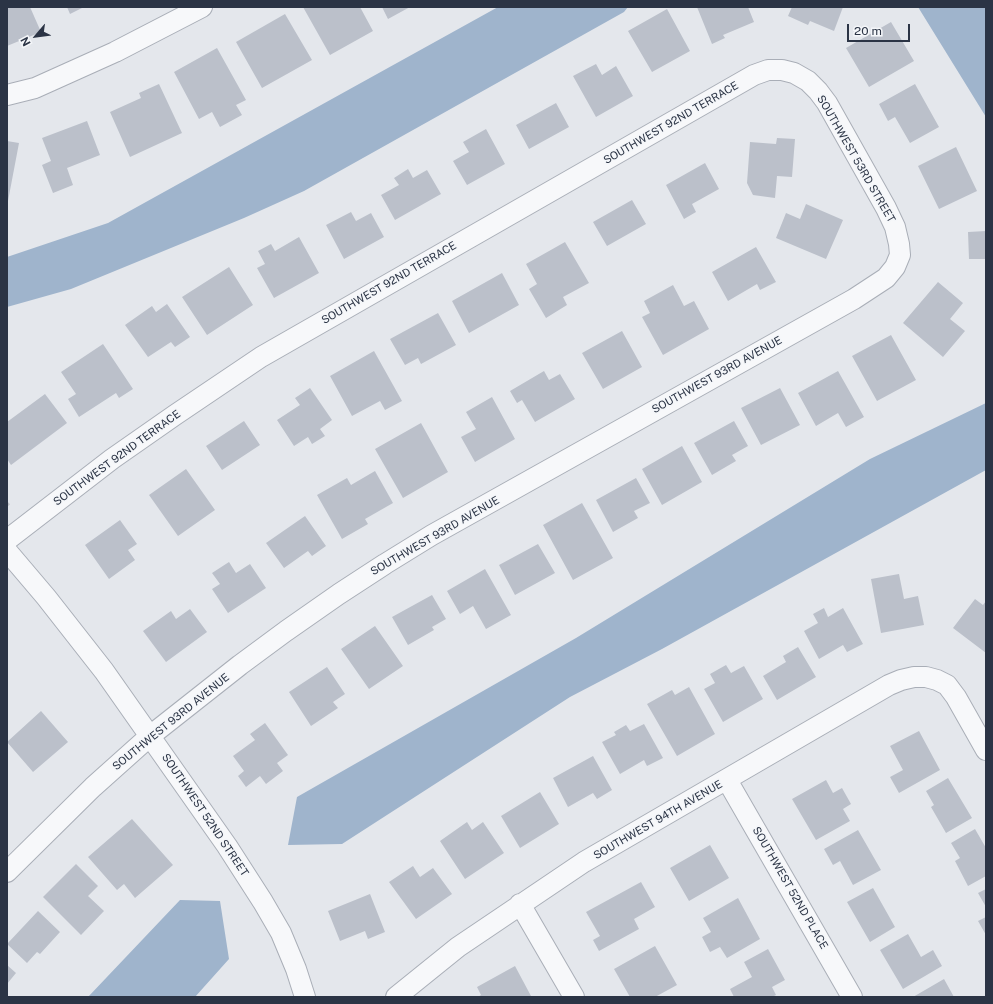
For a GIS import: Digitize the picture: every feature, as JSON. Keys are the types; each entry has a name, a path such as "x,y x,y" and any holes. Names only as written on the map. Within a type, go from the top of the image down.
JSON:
{"street":[{"path":"7,95 35,88 115,52 202,7"},
{"name":"SOUTHWEST 92ND TERRACE","path":"7,540 112,459 174,415 261,357 754,75 768,70 782,70 794,73"},
{"name":"SOUTHWEST 53RD STREET","path":"794,73 808,81 827,104 886,208 895,228 900,255"},
{"name":"SOUTHWEST 93RD AVENUE","path":"7,872 93,787 150,736 286,631 385,564 432,535 872,288 886,278 895,267 900,255"},
{"name":"SOUTHWEST 52ND STREET","path":"7,551 46,597 104,671 223,840 264,902 281,933 296,969 305,997"},
{"name":"SOUTHWEST 94TH AVENUE","path":"396,997 458,947 584,862 889,685 914,677 926,677 947,685 956,697 986,750"},
{"name":"SOUTHWEST 52ND PLACE","path":"727,780 852,997"},
{"path":"520,904 574,997"}],"path":[{"path":"7,503 10,506"}],"water":[{"path":"498,7 628,7 624,12 304,191 244,218 71,289 7,307 7,257 108,223"},
{"path":"918,7 986,7 986,117"},
{"path":"986,403 986,470 662,649 570,697 342,844 288,845 297,797 576,638 870,459"},
{"path":"180,900 220,901 229,959 195,997 88,997"}],"building":[{"path":"7,7 30,7 41,32 7,46"},
{"path":"67,7 84,7 70,14"},
{"path":"303,7 360,7 373,31 330,55"},
{"path":"382,7 410,7 388,19"},
{"path":"697,7 748,7 754,22 723,35 725,38 712,44"},
{"path":"792,7 843,7 834,31 810,21 808,25 788,16"},
{"path":"667,9 690,51 652,72 628,31"},
{"path":"285,14 312,60 262,88 236,42"},
{"path":"891,22 914,61 869,87 846,48"},
{"path":"217,48 246,100 236,105 242,115 220,127 212,112 199,119 174,72"},
{"path":"596,64 602,75 616,66 633,96 596,117 573,76"},
{"path":"159,84 182,133 130,157 110,112 141,98 139,93"},
{"path":"915,84 939,127 910,143 895,117 888,121 879,104"},
{"path":"556,103 569,127 529,149 516,125"},
{"path":"87,121 100,155 67,168 73,185 53,193 42,165 51,161 42,138"},
{"path":"486,129 505,164 467,185 453,161 469,152 463,142"},
{"path":"777,138 795,139 792,177 777,176 775,198 753,195 747,183 750,142 776,144"},
{"path":"7,141 19,143 8,201 7,201"},
{"path":"956,147 977,191 939,209 918,166"},
{"path":"705,163 719,189 692,204 696,212 684,219 666,185"},
{"path":"408,169 413,178 427,170 441,194 395,220 381,195 399,185 394,178"},
{"path":"632,200 646,224 607,246 593,222"},
{"path":"806,204 843,220 826,259 776,238 786,213 800,219"},
{"path":"351,212 356,221 371,213 384,237 344,259 326,225"},
{"path":"986,231 986,259 969,259 968,232"},
{"path":"299,237 319,273 274,298 257,268 265,264 258,251 271,244 275,251"},
{"path":"565,242 589,283 563,297 567,305 546,318 529,289 537,284 526,264"},
{"path":"756,247 776,282 760,290 757,284 728,301 712,272"},
{"path":"229,267 253,305 207,335 182,297"},
{"path":"502,273 519,305 469,333 452,301"},
{"path":"938,282 963,303 950,319 965,331 943,357 903,323"},
{"path":"673,285 684,306 694,301 709,329 663,355 642,317 650,313 644,301"},
{"path":"167,304 190,337 175,347 171,342 148,357 125,325 152,306 156,312"},
{"path":"438,313 456,345 421,364 418,358 405,365 390,339"},
{"path":"622,331 642,367 603,389 582,353"},
{"path":"891,335 916,380 877,401 852,356"},
{"path":"103,344 133,389 119,398 116,393 79,417 68,399 76,394 61,372"},
{"path":"374,351 402,401 385,410 380,401 352,416 330,376"},
{"path":"544,371 549,380 560,374 575,399 535,422 522,400 517,403 510,391"},
{"path":"838,371 864,417 846,427 838,413 816,426 798,393"},
{"path":"310,388 332,420 320,429 325,436 312,444 308,437 294,446 277,420 300,405 295,398"},
{"path":"780,388 800,425 761,445 741,408"},
{"path":"45,394 67,423 11,465 7,459 7,422"},
{"path":"492,397 515,439 475,462 461,437 476,429 466,412"},
{"path":"244,421 260,445 222,470 206,446"},
{"path":"734,421 748,446 732,455 736,461 712,475 694,443"},
{"path":"421,423 448,472 403,498 375,449"},
{"path":"682,446 702,482 662,505 642,469"},
{"path":"186,469 215,510 178,536 149,495"},
{"path":"375,471 393,503 365,519 368,524 342,539 317,495 347,478 351,485"},
{"path":"636,478 650,503 634,511 638,518 613,532 596,500"},
{"path":"582,503 613,558 573,580 543,525"},
{"path":"305,516 326,546 312,556 308,551 284,568 266,543"},
{"path":"120,520 137,544 128,550 135,560 109,579 85,545"},
{"path":"538,544 555,573 515,595 499,565"},
{"path":"229,562 236,573 250,564 266,588 228,613 212,589 220,584 212,573"},
{"path":"485,569 511,615 486,629 473,606 460,614 447,591"},
{"path":"899,574 904,599 918,596 924,625 881,633 871,579"},
{"path":"432,595 446,619 432,627 434,630 408,645 392,617"},
{"path":"975,599 983,605 986,601 986,653 953,628"},
{"path":"824,608 828,617 843,608 863,644 847,652 843,645 819,659 804,631 818,623 813,614"},
{"path":"190,609 207,632 166,662 143,631 171,611 176,619"},
{"path":"375,626 403,666 369,689 341,649"},
{"path":"798,647 816,677 777,700 763,676 786,662 783,656"},
{"path":"726,665 731,673 744,666 763,699 723,722 704,689 715,683 710,674"},
{"path":"327,667 345,694 333,702 338,708 311,726 289,692"},
{"path":"689,687 715,734 677,756 647,704 672,690 675,695"},
{"path":"41,711 68,742 33,772 7,742"},
{"path":"265,723 288,755 277,763 283,771 266,784 260,776 246,787 238,776 244,771 233,756 255,740 250,734"},
{"path":"644,724 663,758 647,766 644,760 620,774 602,742 616,735 614,732 626,725 630,731"},
{"path":"919,731 940,770 899,793 890,777 903,770 890,746"},
{"path":"593,756 612,790 597,799 593,793 568,807 553,778"},
{"path":"948,778 972,818 946,833 931,807 934,805 926,791"},
{"path":"826,780 833,793 842,788 851,804 843,809 850,821 816,840 792,799"},
{"path":"540,792 559,824 520,848 501,816"},
{"path":"132,819 173,865 135,898 124,884 117,890 88,857"},
{"path":"467,822 472,830 483,822 504,853 465,879 440,841"},
{"path":"975,829 986,848 986,876 968,886 955,861 960,858 951,843"},
{"path":"858,830 881,870 853,885 840,861 833,865 824,849"},
{"path":"710,845 729,878 689,901 670,868"},
{"path":"76,864 98,886 88,896 104,911 81,935 43,897"},
{"path":"413,866 420,877 433,868 452,894 416,919 389,882"},
{"path":"641,882 655,907 634,919 639,929 599,951 593,940 600,936 586,912"},
{"path":"873,888 895,927 870,942 847,902"},
{"path":"986,889 986,907 978,893"},
{"path":"370,894 385,932 368,939 365,931 340,941 328,911"},
{"path":"738,898 760,939 727,958 720,947 710,952 702,937 711,932 703,918"},
{"path":"38,911 60,932 40,954 37,952 27,963 7,944"},
{"path":"986,917 986,935 978,921"},
{"path":"908,934 921,957 933,950 942,966 903,989 880,950"},
{"path":"655,946 677,985 655,997 630,997 614,969"},
{"path":"768,949 785,980 772,987 776,995 772,997 734,997 730,989 752,977 744,962"},
{"path":"7,965 16,973 7,984"},
{"path":"515,966 531,996 478,997 481,995 477,987"},
{"path":"944,979 954,997 913,997"}]}
